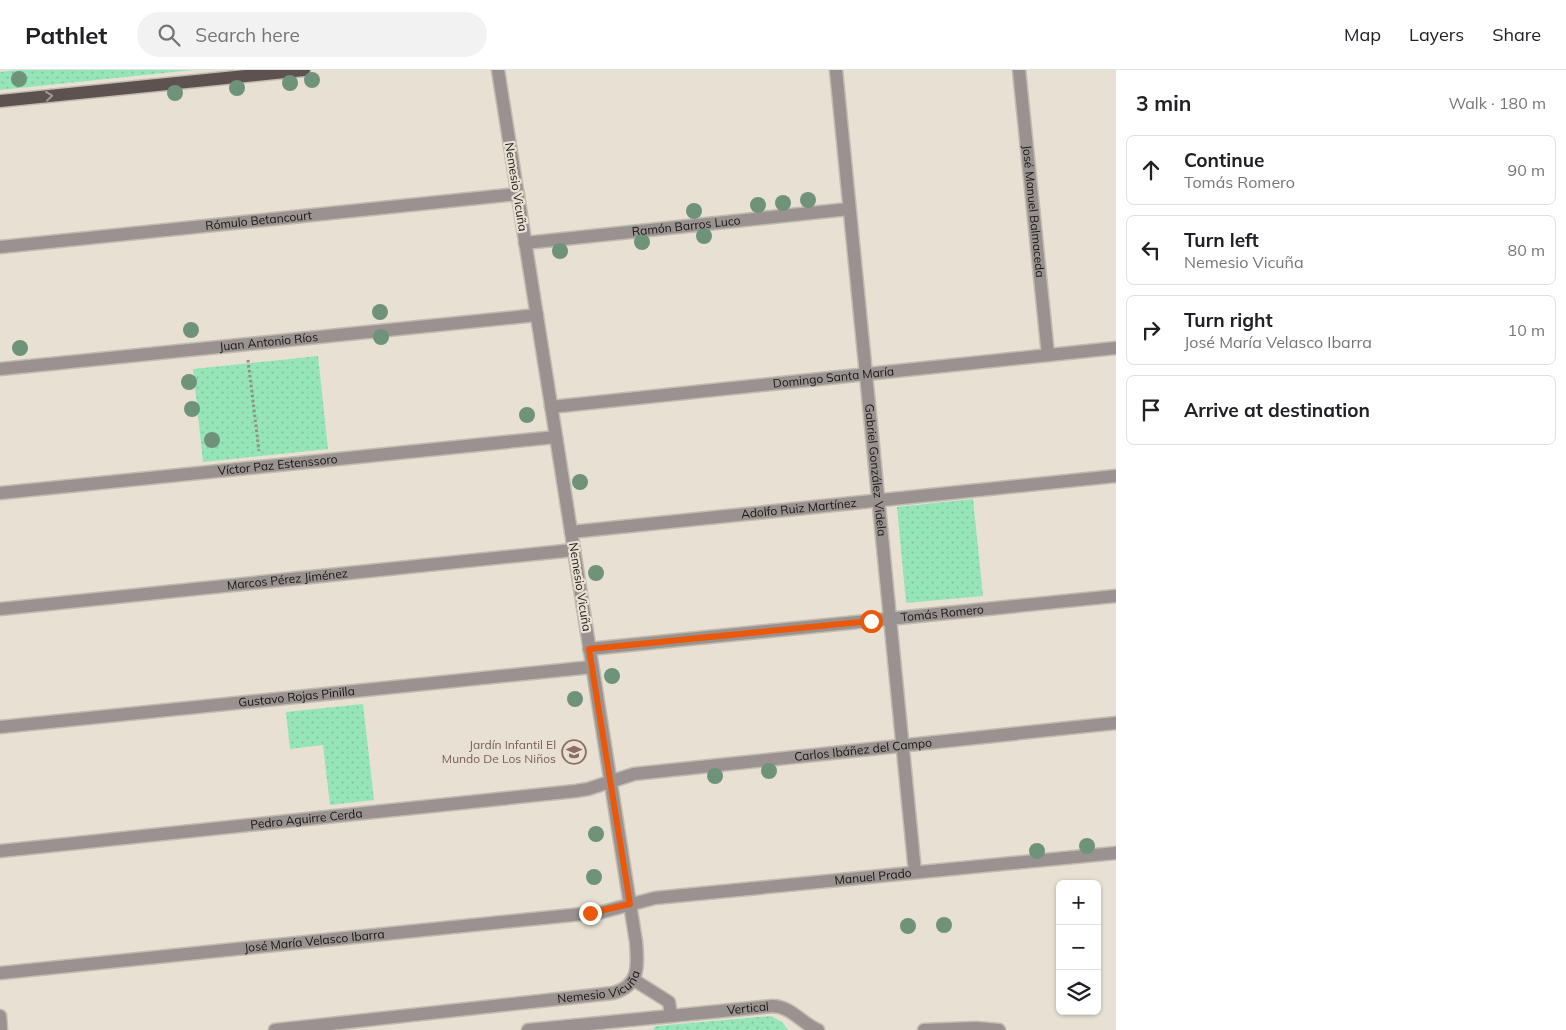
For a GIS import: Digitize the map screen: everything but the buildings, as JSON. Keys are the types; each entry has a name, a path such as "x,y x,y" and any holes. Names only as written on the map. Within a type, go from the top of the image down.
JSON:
{"main road":[{"path":"0,101 304,70"}],"street":[{"name":"Nemesio Vicuña","path":"275,1030 613,993 622,991 634,980 637,973 637,954 630,904 498,70"},
{"name":"Gabriel González Videla","path":"836,70 915,872"},
{"name":"José Manuel Balmaceda","path":"1019,70 1048,355"},
{"name":"Rómulo Betancourt","path":"0,247 518,194"},
{"name":"Ramón Barros Luco","path":"525,243 849,209"},
{"name":"Juan Antonio Ríos","path":"0,370 537,315"},
{"name":"Domingo Santa María","path":"551,407 1116,348"},
{"name":"Víctor Paz Estenssoro","path":"0,493 556,436"},
{"name":"Adolfo Ruiz Martínez","path":"571,532 1116,476"},
{"name":"Marcos Pérez Jiménez","path":"0,609 574,550"},
{"name":"Tomás Romero","path":"589,649 1116,596"},
{"name":"Gustavo Rojas Pinilla","path":"0,727 592,667"},
{"name":"Carlos Ibáñez del Campo","path":"610,782 634,774 1116,723"},
{"name":"Pedro Aguirre Cerda","path":"0,850 582,790 610,782"},
{"name":"Manuel Prado","path":"630,904 655,898 1116,852"},
{"name":"José María Velasco Ibarra","path":"0,973 602,912 630,904"},
{"path":"634,980 670,1002 671,1016"},
{"name":"Vertical","path":"528,1030 633,1025 671,1016 783,1006 809,1026 818,1030"},
{"path":"0,1016 1,1030"},
{"path":"924,1030 976,1028 998,1030"}],"path":[{"path":"246,344 261,466"}],"green space":[{"path":"17,70 193,70 0,90 0,72"},
{"path":"318,356 328,449 203,462 193,369"},
{"path":"973,499 983,596 906,603 897,507"},
{"path":"363,704 374,800 330,805 323,745 290,749 286,712"},
{"path":"771,1016 782,1022 788,1030 652,1030 656,1026"}],"place":[{"name":"Jardín Infantil El Mundo De Los Niños","path":"574,752"}],"route":[{"path":"590,913 602,912 630,904 589,649 871,621"}]}
